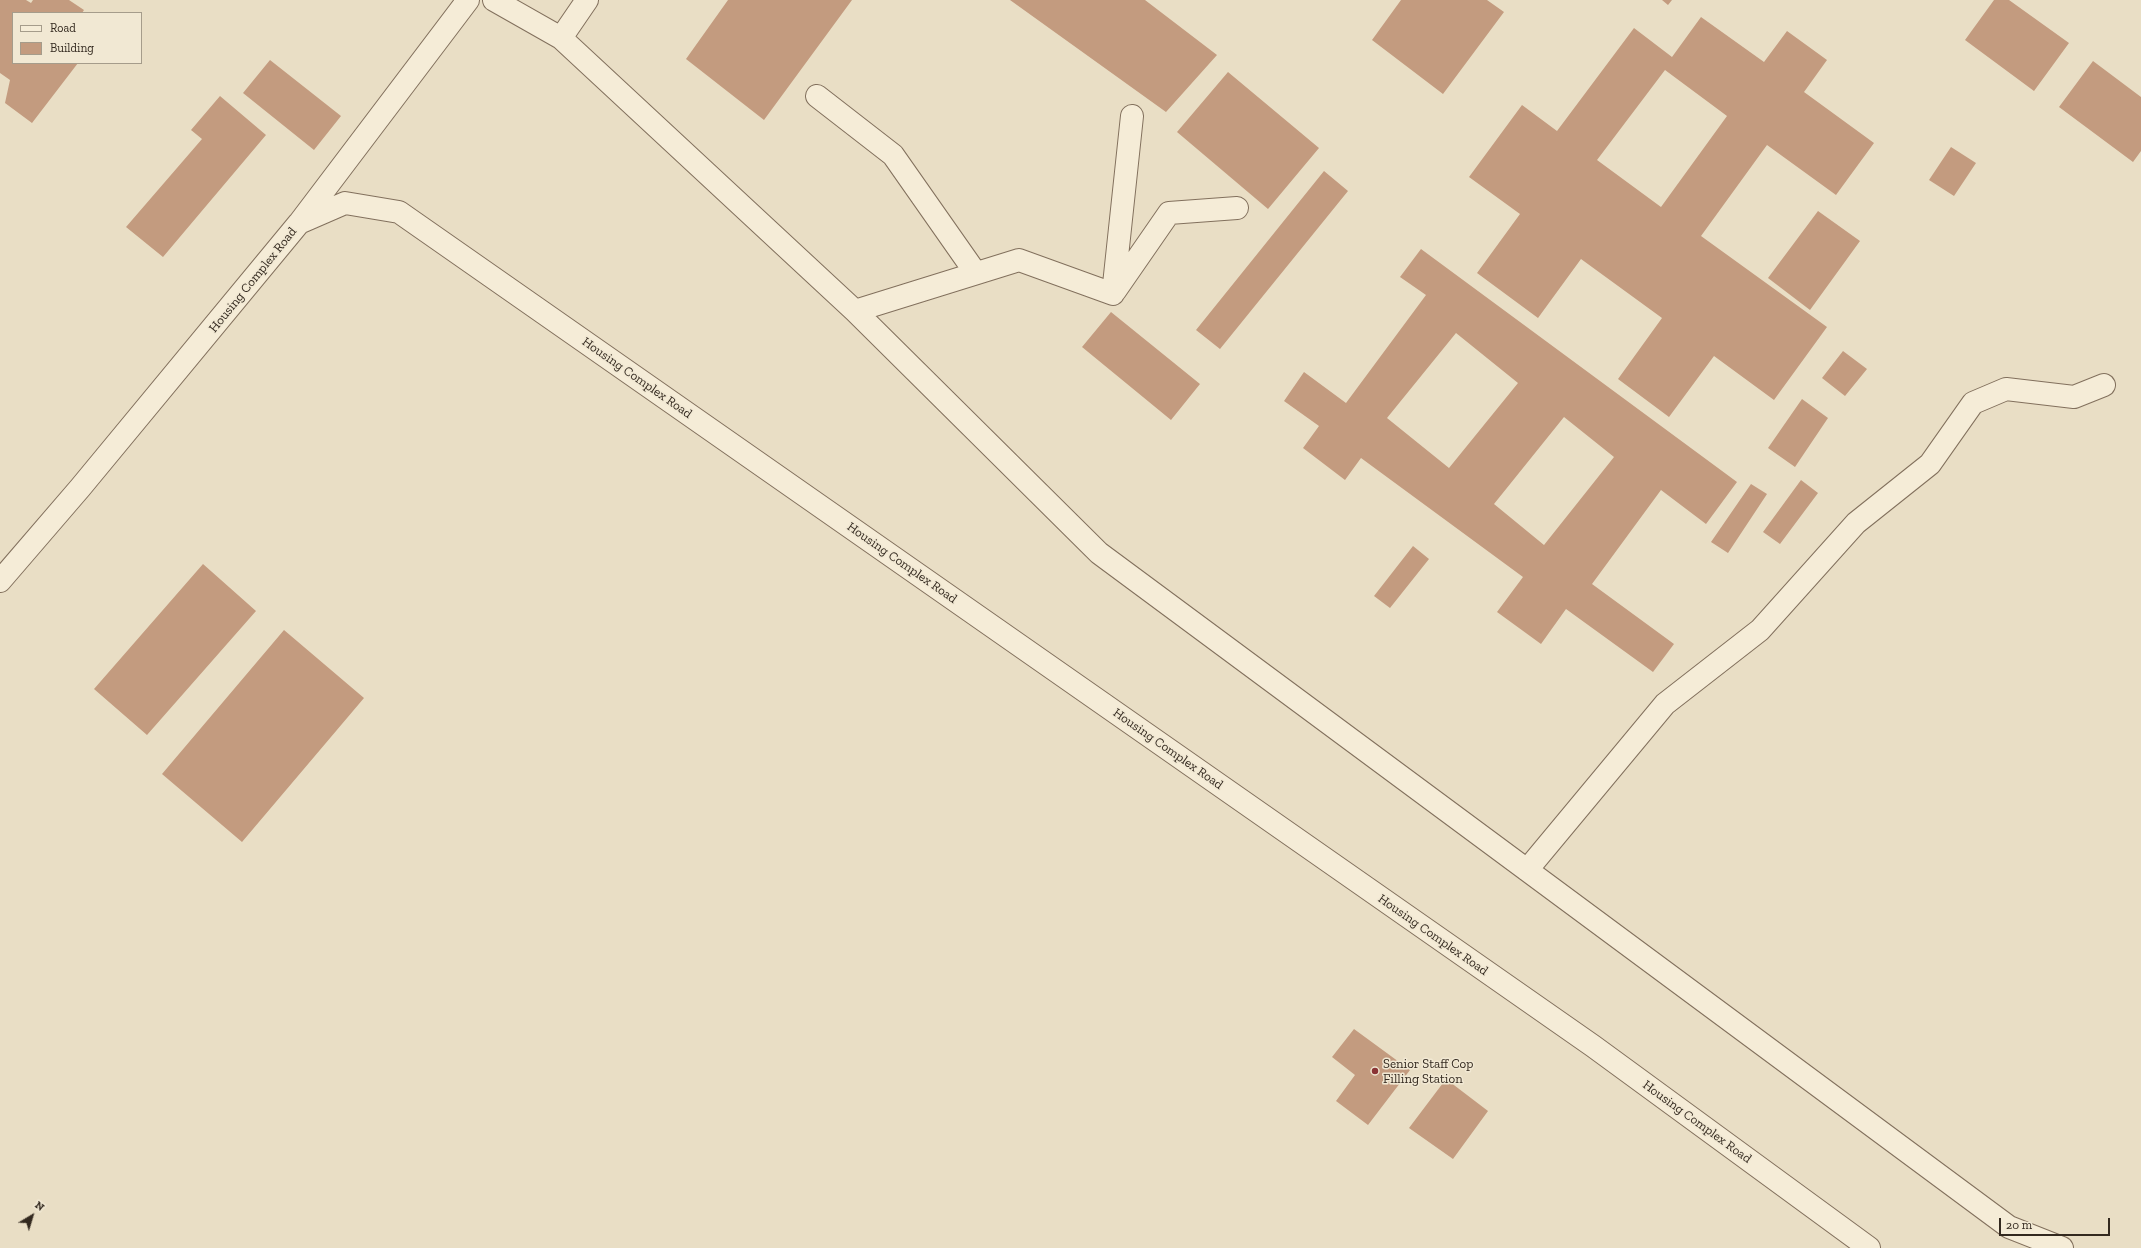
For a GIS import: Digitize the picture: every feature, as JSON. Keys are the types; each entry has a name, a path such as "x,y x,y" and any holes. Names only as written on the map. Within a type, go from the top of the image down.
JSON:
{"street":[{"path":"299,223 468,0"},
{"path":"494,0 561,38 854,311 1099,553 2008,1227 2062,1248"},
{"path":"561,38 587,0"},
{"path":"817,96 893,155 975,272"},
{"path":"1114,294 1132,116"},
{"name":"Housing Complex Road","path":"0,581 85,482 299,223 345,203 399,212 1586,1041 1869,1248"},
{"path":"1114,294 1169,213 1237,208"},
{"path":"854,311 975,272 1019,260 1114,294"},
{"path":"1527,870 1665,704 1760,630 1856,522 1930,464 1973,404 2006,389 2074,397 2104,385"}],"building":[{"path":"0,0 26,0 31,3 33,0 69,0 84,10 83,12 12,12 12,64 77,64 32,123 5,103 10,80 0,73"},
{"path":"728,0 852,0 764,120 686,59"},
{"path":"1010,0 1145,0 1217,55 1166,112"},
{"path":"1401,0 1487,0 1504,12 1443,94 1372,40"},
{"path":"1662,0 1672,0 1668,5"},
{"path":"1994,0 2009,0 2069,43 2034,91 1965,40"},
{"path":"1701,17 1764,62 1787,31 1827,60 1804,92 1874,143 1836,195 1767,145 1701,236 1827,327 1774,400 1714,356 1669,417 1618,379 1662,318 1581,259 1538,318 1477,273 1520,214 1469,177 1522,105 1557,131 1634,28 1672,57","holes":["1665,70 1727,116 1661,207 1597,160"]},
{"path":"270,60 341,116 314,150 243,93"},
{"path":"2093,61 2141,97 2141,151 2133,162 2059,107"},
{"path":"1228,72 1319,148 1268,209 1177,132"},
{"path":"220,96 266,135 163,257 126,227 202,139 191,130"},
{"path":"1951,147 1976,163 1954,196 1929,180"},
{"path":"1324,171 1348,191 1220,349 1196,330"},
{"path":"1818,211 1860,241 1810,310 1768,278"},
{"path":"1421,249 1737,482 1706,524 1661,490 1592,584 1674,644 1653,672 1566,609 1541,644 1497,612 1523,577 1361,458 1345,480 1303,448 1319,426 1284,401 1304,372 1346,403 1426,295 1400,277","holes":["1456,333 1518,383 1449,468 1387,418","1564,417 1614,457 1544,545 1494,504"]},
{"path":"1111,312 1200,384 1171,420 1082,347"},
{"path":"1843,351 1867,369 1845,396 1822,378"},
{"path":"1802,399 1828,418 1795,467 1768,448"},
{"path":"1801,480 1818,493 1780,544 1763,532"},
{"path":"1751,484 1767,494 1728,553 1711,542"},
{"path":"1413,546 1429,559 1390,608 1374,596"},
{"path":"203,564 256,611 147,735 94,689"},
{"path":"284,630 364,698 242,842 162,774"},
{"path":"1354,1029 1410,1070 1368,1125 1336,1101 1355,1075 1332,1057"},
{"path":"1446,1079 1488,1111 1453,1159 1409,1128"}],"place":[{"name":"Senior Staff Cop Filling Station","path":"1375,1071"}]}
